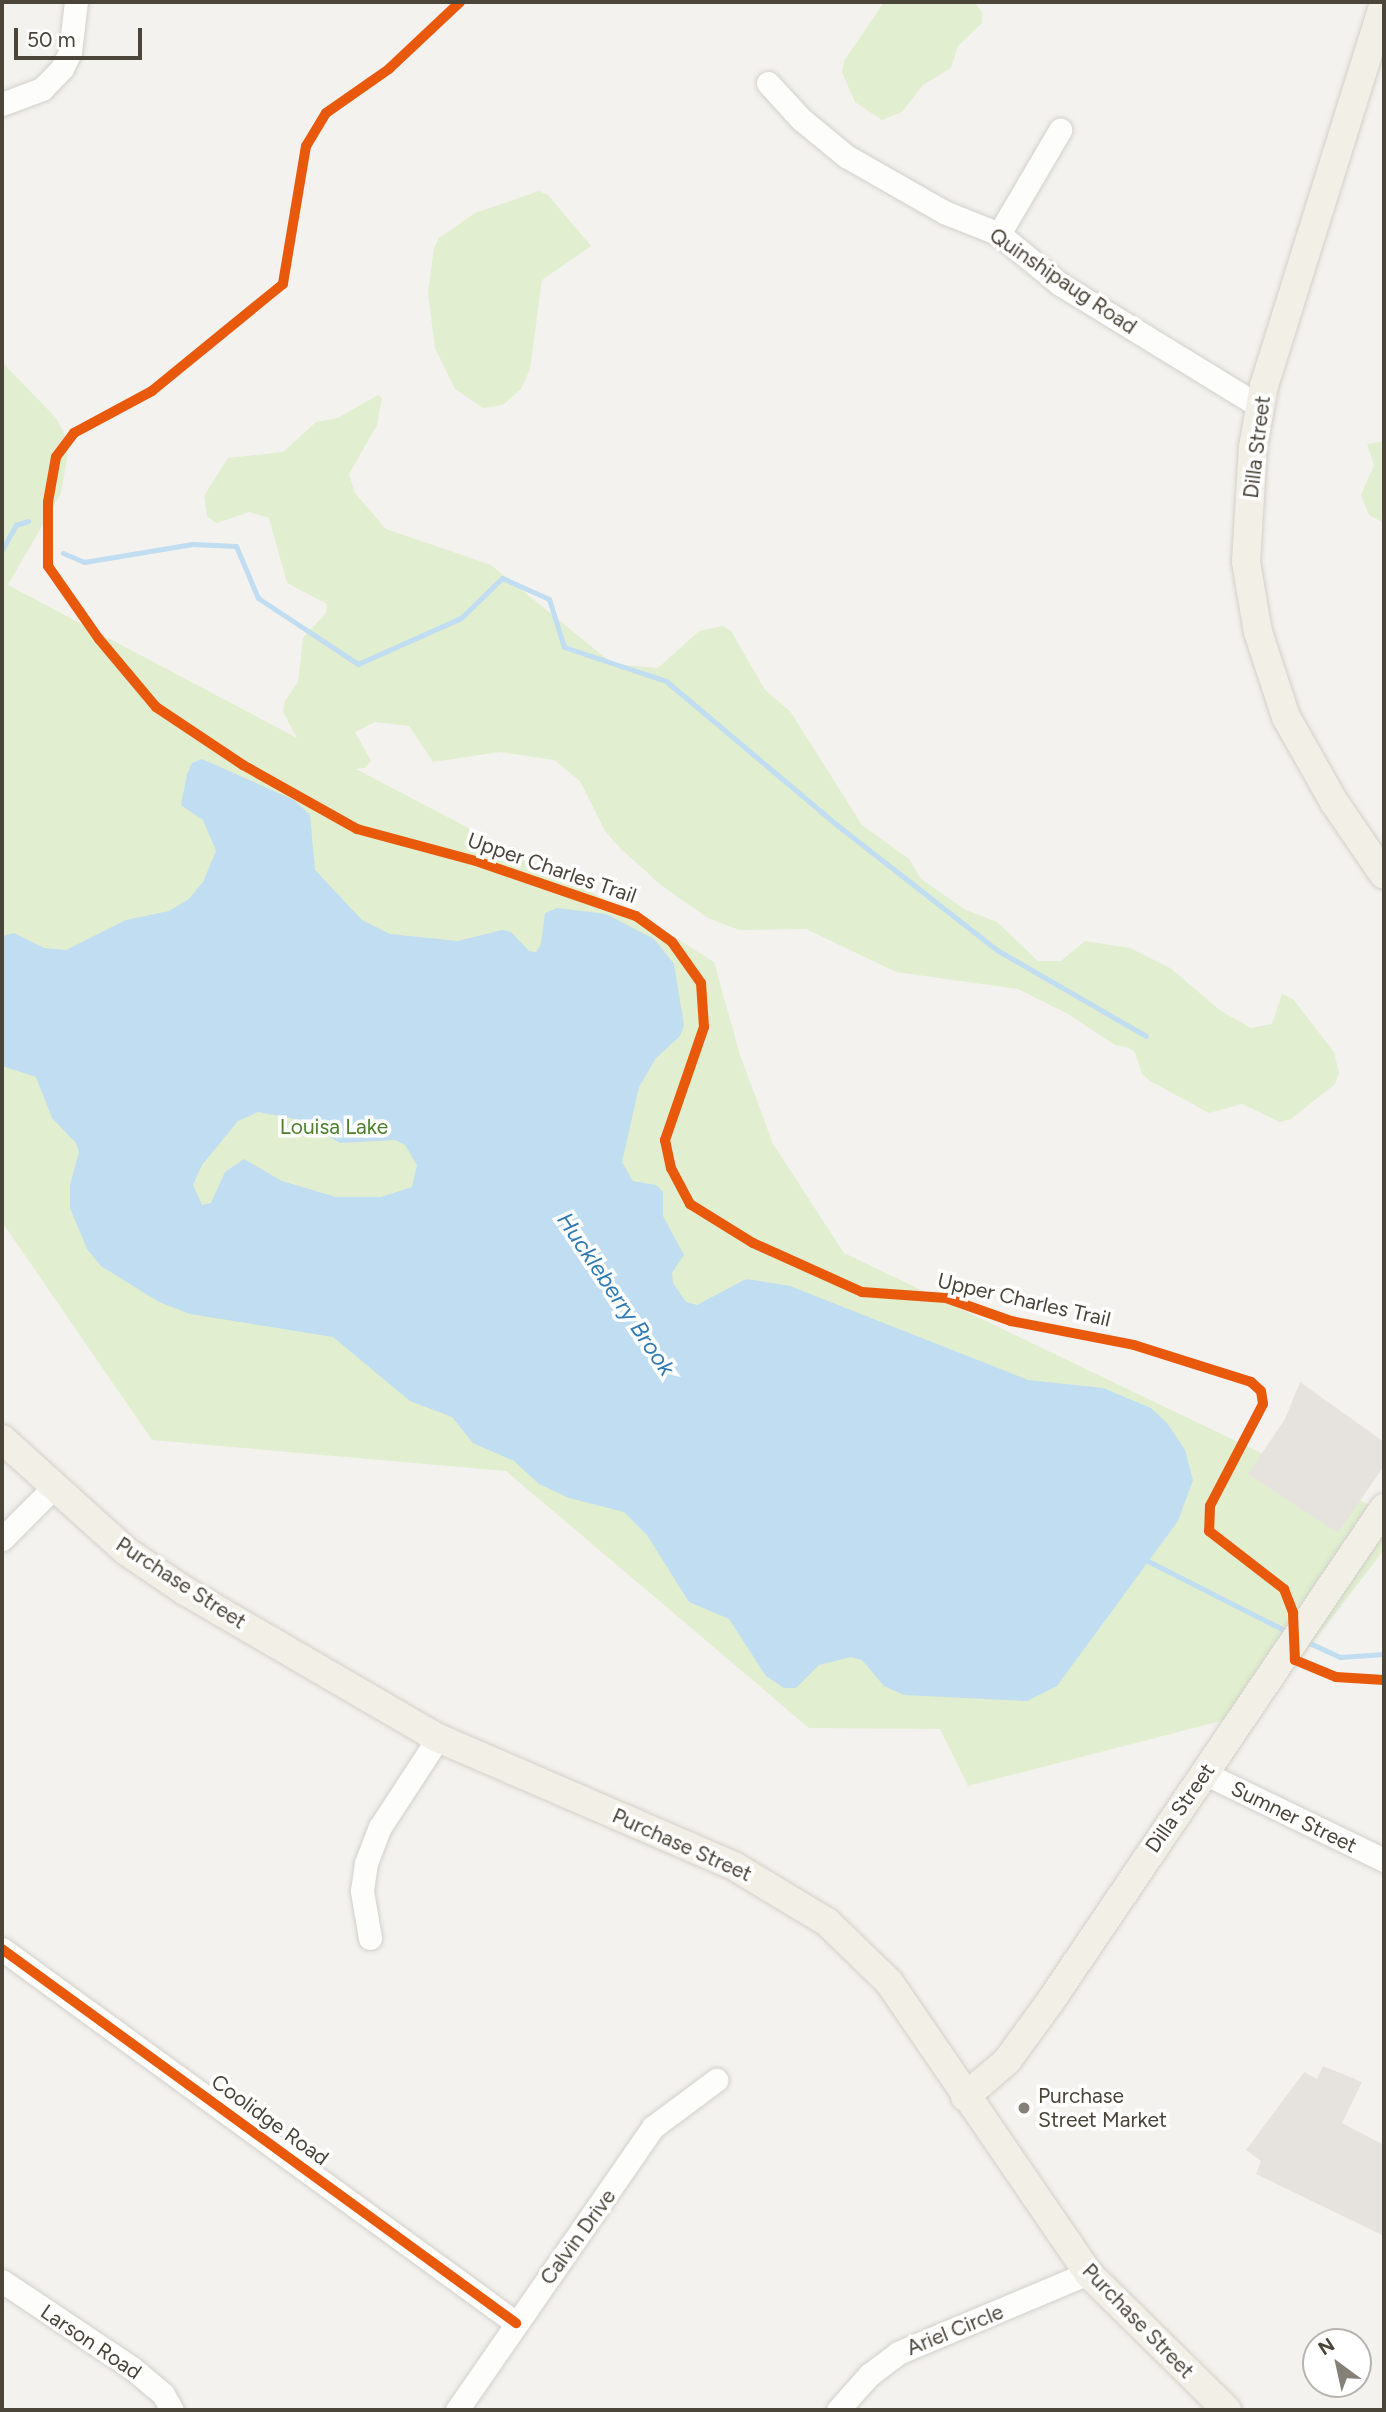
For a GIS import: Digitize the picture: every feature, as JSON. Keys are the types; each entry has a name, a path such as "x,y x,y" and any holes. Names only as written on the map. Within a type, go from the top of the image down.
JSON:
{"main road":[{"name":"Dilla Street","path":"1384,3 1347,111 1259,406 1247,562 1258,632 1286,716 1335,802 1384,875"},
{"name":"Purchase Street","path":"2,1439 53,1488 126,1551 185,1591 438,1738 734,1867 827,1922 889,1982 1087,2273 1227,2410"},
{"name":"Dilla Street","path":"965,2097 1007,2061 1037,2020 1384,1508"}],"street":[{"path":"2,104 30,96 62,68 70,52 76,2"},
{"name":"Quinshipaug Road","path":"768,83 801,119 846,156 944,212 999,234 1060,284 1259,406"},
{"path":"999,234 1060,130"},
{"path":"2,1539 53,1488"},
{"path":"370,1938 362,1891 366,1863 380,1827 438,1738"},
{"name":"Sumner Street","path":"1204,1773 1384,1860"},
{"name":"Coolidge Road","path":"2,1949 516,2323"},
{"name":"Calvin Drive","path":"457,2410 653,2127 716,2080"},
{"name":"Ariel Circle","path":"838,2410 869,2375 898,2353 1087,2273"},
{"name":"Larson Road","path":"2,2281 132,2368 163,2394 172,2410"}],"green space":[{"path":"884,2 974,2 982,12 982,23 958,46 951,68 923,85 902,112 882,120 855,102 842,72 844,61"},
{"path":"539,191 548,195 591,246 542,280 530,369 521,389 503,405 483,408 455,389 435,348 428,293 434,248 439,238 475,213"},
{"name":"Louisa Lake","path":"2,362 56,418 66,437 67,459 61,493 8,585 297,738 283,712 285,701 298,682 303,638 326,613 327,604 287,583 269,518 249,512 217,523 207,517 204,496 228,458 283,452 316,422 338,418 378,395 382,398 377,425 349,474 355,493 386,529 491,565 613,664 658,668 699,631 723,626 731,631 765,690 790,711 862,825 909,859 921,879 966,910 997,922 1038,961 1061,961 1085,941 1130,948 1170,968 1221,1011 1251,1028 1272,1024 1282,994 1293,999 1334,1052 1339,1073 1335,1084 1291,1119 1280,1122 1242,1104 1209,1113 1150,1081 1142,1074 1135,1052 1115,1045 1068,1014 1018,989 896,972 806,929 739,930 708,918 662,886 620,848 605,831 580,781 554,760 500,752 433,762 409,726 375,722 355,732 371,761 365,768 356,769 663,930 714,962 740,1055 773,1144 844,1253 1384,1512 1384,1550 1260,1711 968,1786 940,1729 809,1728 506,1471 152,1440 2,1222"},
{"path":"1384,441 1384,523 1369,515 1361,495 1374,465 1367,444"}],"shaded area":[{"path":"1300,1382 1384,1442 1384,1466 1338,1533 1248,1474 1285,1419"},
{"path":"1323,2066 1362,2082 1342,2123 1384,2145 1384,2236 1256,2174 1261,2161 1246,2150 1304,2072 1317,2079"}],"water":[{"name":"Louisa Lake","path":"202,759 294,800 310,815 315,870 362,920 390,934 458,941 502,930 511,932 529,951 536,952 541,944 545,913 557,908 606,914 654,939 674,964 684,1025 680,1036 656,1058 639,1087 622,1162 633,1181 656,1185 663,1192 663,1216 684,1255 672,1273 673,1283 686,1302 697,1305 746,1279 790,1286 1028,1380 1103,1388 1151,1408 1167,1423 1185,1450 1193,1480 1178,1521 1057,1686 1027,1701 904,1695 884,1686 862,1660 851,1657 819,1665 796,1688 784,1688 766,1676 729,1619 689,1602 647,1535 624,1512 569,1498 539,1484 514,1461 473,1443 452,1417 410,1401 333,1337 190,1314 159,1302 101,1266 87,1249 70,1208 70,1185 79,1152 76,1143 52,1118 36,1077 2,1066 2,936 14,933 44,948 66,950 126,920 169,911 189,899 203,882 216,851 203,820 181,805 192,763","holes":["258,1112 300,1120 340,1143 395,1140 405,1145 417,1165 412,1187 381,1197 336,1197 282,1181 244,1159 225,1172 211,1203 202,1205 193,1185 202,1165 238,1121"]}],"waterway":[{"path":"2,550 16,525 28,521"},
{"path":"63,553 84,562 193,544 236,546 258,598 358,664 461,618 502,578 549,599 564,647 666,681 837,825 997,950 1146,1036"},
{"name":"Huckleberry Brook","path":"1144,1559 1288,1632"},
{"name":"Huckleberry Brook","path":"1303,1640 1340,1657 1384,1654"}],"cycle path":[{"name":"Upper Charles Trail","path":"460,2 389,69 326,113 306,146 283,284 152,391 74,433 56,457 48,502 48,566 99,639 156,707 243,765 357,829 476,861 636,916 672,942 701,983 704,1027 665,1140 671,1168 690,1204 753,1243 862,1292 946,1298 1011,1321 1134,1345 1251,1382 1261,1391 1263,1404 1210,1506 1209,1531 1284,1589 1293,1613 1295,1660 1336,1677 1384,1680"},
{"path":"2,1949 516,2323"}],"place":[{"name":"Purchase Street Market","path":"1024,2108"}]}
